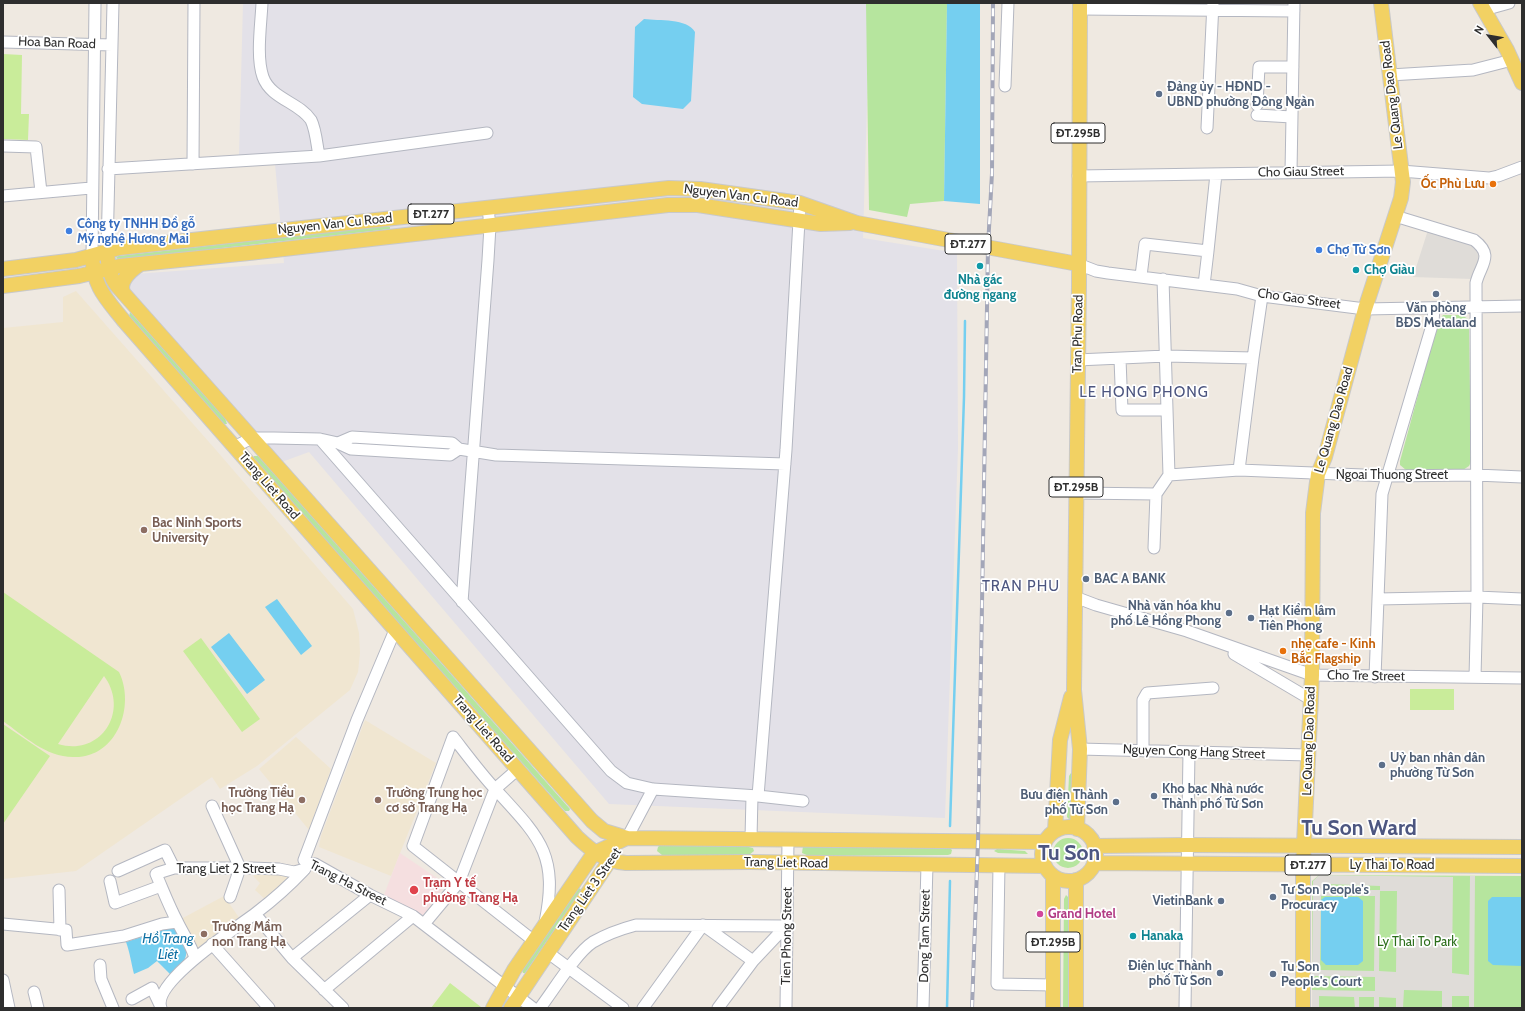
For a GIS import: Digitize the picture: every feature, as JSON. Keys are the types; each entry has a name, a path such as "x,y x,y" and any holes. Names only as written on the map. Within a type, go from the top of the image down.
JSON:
{"main road":[{"name":"Le Quang Dao Road","path":"1303,865 1312,675 1313,513 1318,474 1325,457 1364,308 1401,198 1401,171 1381,3"},
{"name":"Tran Phu Road","path":"1077,829 1080,749 1074,690 1080,6"},
{"path":"1482,7 1516,63 1522,83"},
{"name":"Nguyen Van Cu Road","path":"3,269 76,260 118,248 244,233 401,218 669,188 700,189 800,203 857,223 1078,264"},
{"name":"Nguyen Van Cu Road","path":"3,286 79,276 108,268 676,204 698,205 798,222 821,224 857,223"},
{"path":"401,218 403,235"},
{"name":"Trang Liet Road","path":"107,251 108,268 114,283 592,821 604,831 627,838 1045,842"},
{"name":"Trang Liet Road","path":"92,256 93,272 100,290 120,316 577,837 594,853 608,860 626,864 788,863 999,865 1049,871"},
{"path":"124,294 122,288 123,282 130,272 139,265"},
{"name":"Tran Phu Road","path":"1055,831 1062,728 1074,690"},
{"path":"1062,728 1078,730"},
{"path":"1060,748 1080,749"},
{"path":"1067,827 1077,829 1089,836 1094,846 1094,862 1087,874 1076,880 1065,880 1049,871 1042,851 1045,842 1055,831 1067,827"},
{"name":"Trang Liet 3 Street","path":"493,1008 504,987 594,853 627,838"},
{"name":"Trang Liet 3 Street","path":"514,1002 608,860 627,838"},
{"name":"Ly Thai To Road","path":"1094,846 1304,845 1522,847"},
{"path":"1420,847 1420,865"},
{"name":"Ly Thai To Road","path":"1094,862 1522,866"},
{"path":"1303,865 1303,1008"},
{"name":"ĐT.295B","path":"1049,871 1053,1008"},
{"name":"ĐT.295B","path":"1076,880 1076,1008"}],"street":[{"path":"92,256 95,3"},
{"path":"107,251 113,3"},
{"path":"192,164 194,3"},
{"path":"262,3 260,61 264,78 274,92 306,114 312,122 319,156"},
{"path":"1004,86 1008,3"},
{"path":"1482,7 1509,3"},
{"path":"1080,6 1294,7 1291,172"},
{"path":"1207,128 1213,6"},
{"name":"Hoa Ban Road","path":"3,42 112,45"},
{"path":"1390,75 1473,70 1516,63"},
{"path":"1292,117 1257,110 1259,66 1293,67"},
{"path":"108,168 319,156 487,133"},
{"path":"3,146 36,147 41,192"},
{"name":"Cho Giau Street","path":"1078,176 1401,171 1488,178 1521,170"},
{"path":"1204,285 1216,174"},
{"path":"3,196 92,188"},
{"path":"751,838 785,464 800,203"},
{"path":"462,602 490,226 488,208"},
{"path":"1395,216 1464,236 1479,244 1483,249 1485,260 1476,283 1477,597 1475,677"},
{"path":"1141,276 1145,244 1208,252"},
{"name":"Cho Gao Street","path":"1078,264 1097,272 1141,276 1237,289 1262,296 1364,308 1522,306"},
{"path":"1154,548 1156,494 1169,475 1163,279"},
{"path":"1239,470 1262,296"},
{"path":"1375,677 1382,494 1433,322 1434,308"},
{"path":"1078,360 1166,356 1253,358"},
{"path":"1120,359 1122,410 1167,410"},
{"path":"234,447 252,438 320,439 338,443 351,449 450,455 459,449 496,455 785,464"},
{"path":"320,439 611,772 627,783 653,789 755,796 803,802"},
{"name":"Ngoai Thuong Street","path":"1169,475 1239,470 1388,476 1476,475 1522,477"},
{"path":"1076,493 1156,494"},
{"name":"Cho Tre Street","path":"1075,597 1096,605 1187,631 1312,675 1522,678"},
{"path":"1378,599 1477,597 1522,599"},
{"name":"Trang Ha Street","path":"395,630 357,720 303,866 315,864 370,895 413,916 504,987 514,1002 533,1008"},
{"name":"Cho Tre Street","path":"1215,642 1310,699"},
{"path":"1143,751 1143,700 1148,693 1213,688"},
{"path":"534,941 413,846 453,738 495,789 525,820 542,846 547,859 549,876 548,909 545,925"},
{"name":"Nguyen Cong Hang Street","path":"1080,749 1308,755"},
{"path":"1185,1008 1189,752"},
{"path":"424,924 459,882 495,789 518,768"},
{"path":"627,838 653,789"},
{"path":"212,806 240,868 230,896"},
{"name":"Tien Phong Street","path":"786,1008 788,839"},
{"path":"118,871 165,850 174,868"},
{"name":"Dong Tam Street","path":"923,1008 927,864"},
{"path":"999,865 997,984 1053,985"},
{"path":"161,1006 163,994 177,976 195,958 212,944 255,914 290,885 303,866"},
{"name":"Trang Liet 2 Street","path":"195,958 191,946 177,922 156,874 174,868 279,869 294,872 303,866"},
{"path":"110,881 115,904 161,886"},
{"path":"59,890 60,930"},
{"path":"292,958 370,895"},
{"path":"255,914 292,958 343,1008"},
{"path":"324,990 413,916"},
{"path":"3,924 66,930 67,945 124,936 162,924 177,922"},
{"path":"540,1008 570,967 591,943 614,931 636,925 786,926"},
{"path":"703,925 753,961"},
{"path":"643,1008 703,925"},
{"path":"718,1008 753,961 786,926"},
{"path":"212,944 269,1008"},
{"path":"547,952 570,967 623,1008"},
{"path":"100,965 101,979 113,1008"},
{"path":"3,980 9,1008"},
{"path":"132,1000 152,988 161,1006"},
{"path":"34,992 38,1008"}],"shaded area":[{"path":"243,3 870,3 863,238 957,253 958,448 945,818 609,804 309,452 279,463 128,290 135,274 284,263 274,153 239,156"},
{"path":"1428,230 1476,246 1481,258 1472,279 1413,277"},
{"name":"Bac Ninh Sports University","path":"76,291 353,609 359,633 360,653 358,672 350,690 257,766 220,789 212,777 76,871 3,879 3,328 63,322 63,297"},
{"name":"Trường Trung học cơ sở Trang Hạ","path":"365,720 436,763 391,876 319,847 321,836"},
{"name":"Trường Tiểu học Trang Hạ","path":"296,737 331,769 309,830 259,769"},
{"name":"Trạm Y tế phường Trang Hạ","path":"400,853 446,884 422,917 384,895"},
{"name":"Trường Mầm non Trang Hạ","path":"253,869 279,869 290,879 268,902 255,890 260,883 254,877"},
{"path":"1319,875 1453,877 1452,973 1469,975 1470,876 1475,876 1474,1008 1469,1008 1469,996 1452,996 1452,1008 1442,1008 1442,991 1404,990 1403,1008 1396,1008 1396,998 1379,997 1379,1008 1374,1008 1374,997 1359,997 1359,1008 1355,1008 1354,997 1319,996 1319,1008 1312,1008 1312,990 1375,991 1375,977 1312,976 1313,881","holes":["1327,884 1380,886 1380,890 1322,890","1380,891 1397,891 1396,972 1379,971","1321,896 1375,896 1374,971 1320,970"]},
{"name":"Trường Mầm non Trang Hạ","path":"224,896 240,919 199,949 195,948 181,919"}],"green space":[{"path":"866,3 947,3 944,201 910,204 907,217 869,210"},
{"path":"3,54 22,55 21,114 29,114 28,140 3,139"},
{"path":"386,226 390,227 390,229 125,259 116,258 118,256"},
{"path":"130,312 225,418 227,424 224,424 129,317"},
{"path":"1443,315 1462,315 1468,319 1469,322 1471,462 1469,466 1463,470 1406,470 1400,465 1400,461 1438,322"},
{"path":"254,456 258,456 268,467 570,809 569,811 565,811 253,459"},
{"path":"3,592 119,672 124,686 125,700 123,715 111,740 101,749 88,755 73,757 63,756 45,750 3,721","holes":["104,676 111,690 114,703 112,716 107,728 98,737 87,744 73,746 58,744"]},
{"path":"201,638 260,719 242,732 183,651"},
{"path":"1410,689 1454,689 1454,710 1410,710"},
{"path":"3,724 50,756 3,824"},
{"path":"1071,773 1073,774 1071,818 1069,819 1067,817 1069,776"},
{"path":"1068,838 1079,842 1083,853 1079,864 1068,868 1057,864 1053,853 1057,842"},
{"path":"660,845 745,846 753,848 754,851 749,855 662,855 657,851"},
{"path":"803,846 949,847 952,850 951,854 948,855 809,856 802,853"},
{"path":"997,849 1025,851 1028,854 998,853 994,851"},
{"name":"Ly Thai To Park","path":"1319,875 1522,876 1522,1008 1312,1008 1312,881"},
{"path":"578,888 581,889 580,892 525,973 523,973 522,969"},
{"path":"1066,895 1068,897 1068,1008 1063,1008 1064,899"},
{"path":"450,983 481,1007 431,1008"}],"water":[{"path":"947,3 980,3 980,204 944,201"},
{"path":"644,19 679,22 686,24 695,32 691,101 683,109 642,104 633,97 635,27"},
{"path":"277,599 312,646 301,655 265,607"},
{"path":"229,633 265,680 247,694 211,647"},
{"path":"1325,897 1358,897 1363,901 1363,961 1358,965 1326,965 1321,960 1321,900"},
{"path":"1492,897 1522,897 1522,966 1493,965 1488,961 1488,901"},
{"name":"Hồ Trang Liệt","path":"174,926 185,946 186,951 186,956 180,967 173,974 170,974 157,961 148,968 134,974 126,942"}],"waterway":[{"path":"950,826 964,397 965,321"},
{"path":"947,1008 950,881"}],"railway":[{"path":"972,1008 978,841 988,247 992,173 993,3"}],"place":[{"name":"Đảng ủy - HĐND - UBND phường Đông Ngàn","path":"1159,94"},
{"name":"Ốc Phù Lưu","path":"1493,184"},
{"name":"Công ty TNHH Đồ gỗ Mỹ nghệ Hương Mai","path":"69,231"},
{"name":"Chợ Từ Sơn","path":"1319,250"},
{"name":"Nhà gác đường ngang","path":"980,266"},
{"name":"Chợ Giàu","path":"1356,270"},
{"name":"Văn phòng BĐS Metaland","path":"1436,294"},
{"name":"Bac Ninh Sports University","path":"144,530"},
{"name":"BAC A BANK","path":"1086,579"},
{"name":"Nhà văn hóa khu phố Lê Hồng Phong","path":"1229,613"},
{"name":"Hạt Kiểm lâm Tiên Phong","path":"1251,618"},
{"name":"nhẹ cafe - Kinh Bắc Flagship","path":"1283,651"},
{"name":"Uỷ ban nhân dân phường Từ Sơn","path":"1382,765"},
{"name":"Kho bạc Nhà nước Thành phố Từ Sơn","path":"1154,796"},
{"name":"Trường Tiểu học Trang Hạ","path":"302,800"},
{"name":"Trường Trung học cơ sở Trang Hạ","path":"378,800"},
{"name":"Bưu điện Thành phố Từ Sơn","path":"1116,802"},
{"name":"Trạm Y tế phường Trang Hạ","path":"414,890"},
{"name":"Tư Son People's Procuracy","path":"1273,897"},
{"name":"VietinBank","path":"1221,901"},
{"name":"Grand Hotel","path":"1040,914"},
{"name":"Trường Mầm non Trang Hạ","path":"204,934"},
{"name":"Hanaka","path":"1133,936"},
{"name":"Điện lực Thành phố Từ Sơn","path":"1220,973"},
{"name":"Tu Son People's Court","path":"1273,974"}],"district":[{"name":"LE HONG PHONG","path":"1144,393"},
{"name":"TRAN PHU","path":"1021,587"},
{"name":"Tu Son Ward","path":"1359,829"},
{"name":"Tu Son","path":"1069,854"}]}
